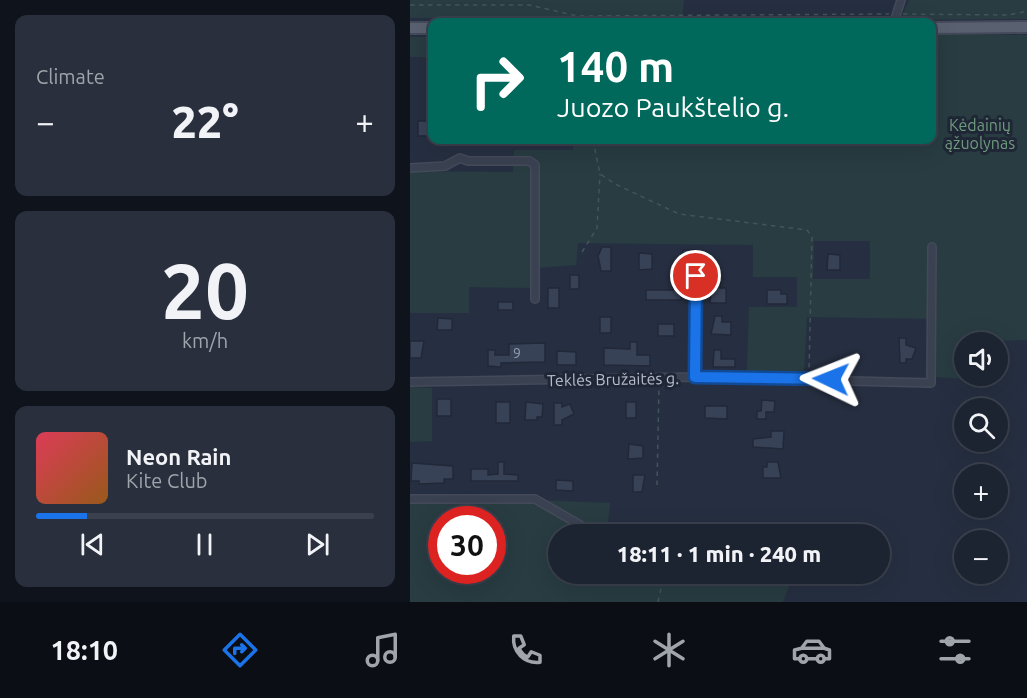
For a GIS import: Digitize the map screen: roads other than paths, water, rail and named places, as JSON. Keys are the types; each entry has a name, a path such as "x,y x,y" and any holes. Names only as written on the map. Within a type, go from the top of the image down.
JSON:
{"main road":[{"path":"936,28 1028,27"},
{"path":"410,28 428,28"}],"street":[{"path":"895,18 901,0"},
{"path":"410,168 445,166 460,158 468,161 529,161 535,165 535,299"},
{"name":"Teklės Bružaitės g.","path":"410,382 695,377 931,382 932,247"},
{"path":"695,377 696,276"},
{"path":"410,499 535,499 579,524"}],"park label":[{"name":"Kėdainių ąžuolynas","path":"980,134"}]}
